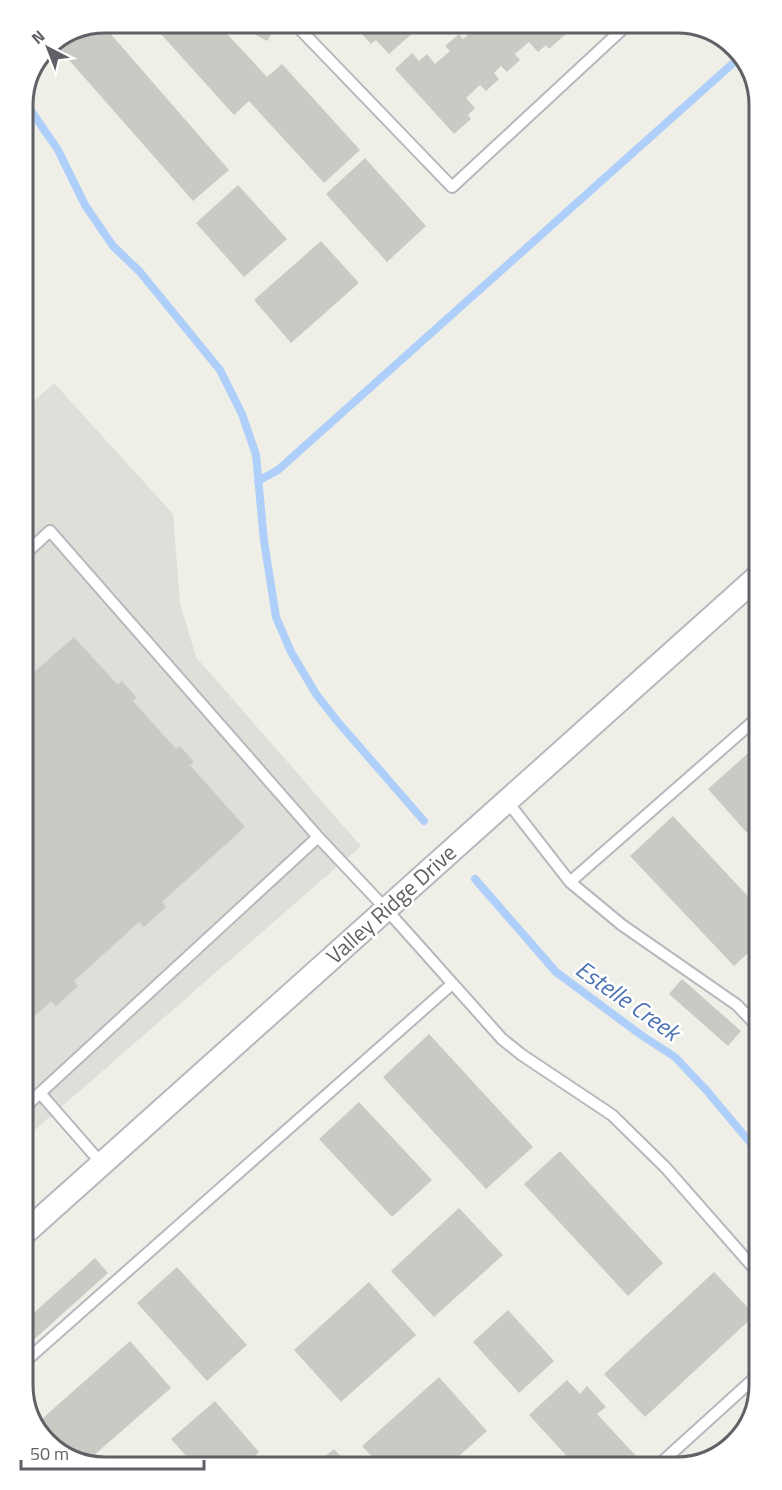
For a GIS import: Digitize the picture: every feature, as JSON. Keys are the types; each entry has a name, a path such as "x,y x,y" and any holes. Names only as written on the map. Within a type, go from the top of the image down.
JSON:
{"street":[{"name":"Valley Ridge Drive","path":"33,1226 749,584"}],"lane":[{"path":"304,33 452,188 618,33"},
{"path":"33,547 50,531 318,837 502,1039 612,1115 666,1168 749,1263"},
{"path":"570,882 749,725"},
{"path":"506,801 570,882 622,925 737,1005 749,1018"},
{"path":"33,1099 318,837"},
{"path":"33,1354 452,984"},
{"path":"40,1093 102,1164"},
{"path":"668,1457 749,1383"}],"shaded area":[{"path":"54,383 173,514 180,603 196,657 361,846 33,1132 33,402"}],"building":[{"path":"110,33 229,170 193,201 60,49 77,38 91,34"},
{"path":"160,33 226,33 267,77 282,64 360,150 324,183 249,101 234,115"},
{"path":"252,33 272,33 267,41"},
{"path":"361,33 413,33 389,54 376,40 371,44"},
{"path":"470,33 567,33 549,49 546,45 538,52 529,42 515,54 520,60 507,72 501,66 494,73 499,79 486,91 480,85 466,98 475,108 468,115 471,119 454,134 395,69 412,53 419,61 427,54 435,64 450,51 445,46 459,34 463,39"},
{"path":"365,158 426,226 387,262 326,194"},
{"path":"238,185 287,239 244,277 196,223"},
{"path":"321,241 359,283 291,343 254,300"},
{"path":"74,637 118,685 122,681 137,698 133,701 176,749 180,746 194,762 190,765 245,827 162,902 166,907 144,927 139,922 74,981 78,986 56,1006 51,1001 33,1018 33,673"},
{"path":"749,752 749,831 747,833 708,789"},
{"path":"673,816 749,897 749,952 734,966 630,856"},
{"path":"682,979 741,1031 728,1046 669,994"},
{"path":"429,1034 533,1147 486,1189 383,1077"},
{"path":"359,1102 432,1180 392,1217 319,1139"},
{"path":"560,1151 663,1263 628,1296 524,1184"},
{"path":"459,1208 503,1255 434,1317 391,1271"},
{"path":"95,1258 108,1273 33,1340 33,1314"},
{"path":"177,1267 247,1345 207,1381 137,1303"},
{"path":"714,1272 749,1309 749,1321 645,1417 604,1374"},
{"path":"369,1282 416,1335 341,1402 294,1350"},
{"path":"508,1310 554,1361 519,1393 473,1342"},
{"path":"130,1341 171,1388 93,1456 77,1452 61,1442 42,1419"},
{"path":"439,1377 487,1431 458,1457 372,1457 362,1446"},
{"path":"567,1380 580,1394 587,1386 606,1407 597,1414 637,1457 568,1457 529,1415"},
{"path":"215,1401 259,1452 253,1457 187,1457 171,1439"},
{"path":"334,1449 341,1457 324,1457"}],"waterway":[{"path":"258,481 278,470 735,62"},
{"path":"33,114 58,150 85,205 113,246 140,272 220,370 242,414 256,455 264,541 276,617 291,652 316,694 338,722 424,821"},
{"name":"Estelle Creek","path":"475,879 556,972 641,1035 675,1057 749,1141"}]}
